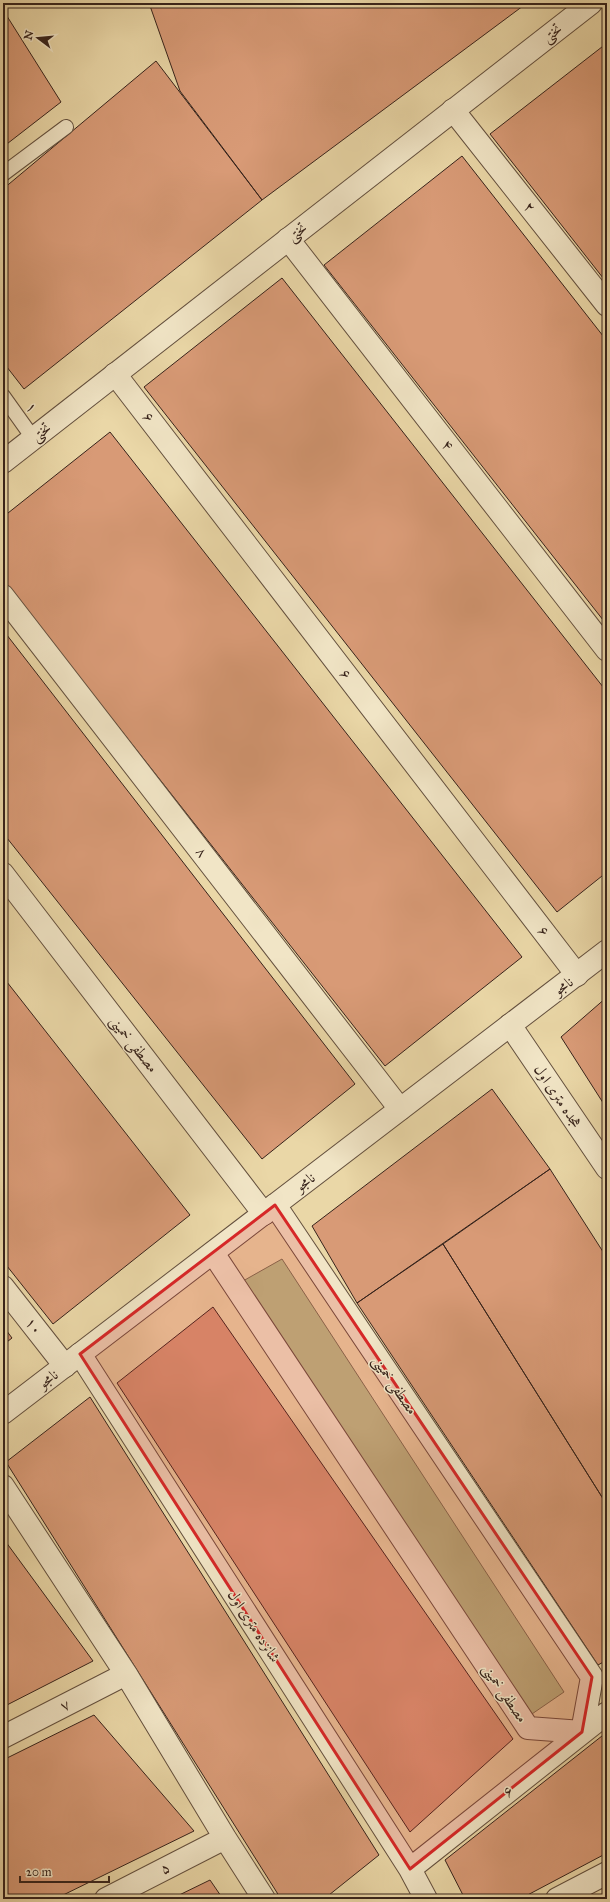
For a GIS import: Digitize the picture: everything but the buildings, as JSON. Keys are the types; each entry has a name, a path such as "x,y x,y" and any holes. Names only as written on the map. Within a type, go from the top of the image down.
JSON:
{"street":[{"name":"تختی","path":"3,462 591,3"},
{"name":"۲","path":"453,110 607,305"},
{"name":"۴","path":"288,239 607,650"},
{"name":"۶","path":"115,374 577,975"},
{"name":"۸","path":"3,596 400,1109"},
{"name":"مصطفی خمینی","path":"3,874 270,1209 592,1677 582,1732 528,1728 213,1253"},
{"name":"نامجو","path":"3,1413 607,952"},
{"name":"هجده متری اول","path":"510,1025 607,1168"},
{"name":"۱۰","path":"3,1287 72,1360"},
{"name":"شانزده متری اول","path":"72,1360 410,1869 426,1899"},
{"path":"3,1486 126,1674 225,1838 264,1899"},
{"name":"۷","path":"3,1737 126,1674"},
{"name":"۶","path":"410,1869 607,1713"},
{"name":"۵","path":"106,1899 225,1838"},
{"path":"557,1899 607,1873"}],"lane":[{"path":"3,174 66,127"},
{"name":"۱","path":"3,396 34,438"}],"highlighted area":[{"path":"275,1205 592,1677 582,1732 410,1869 80,1354"}],"green space":[{"path":"282,1259 564,1692 529,1716 243,1281"}]}
